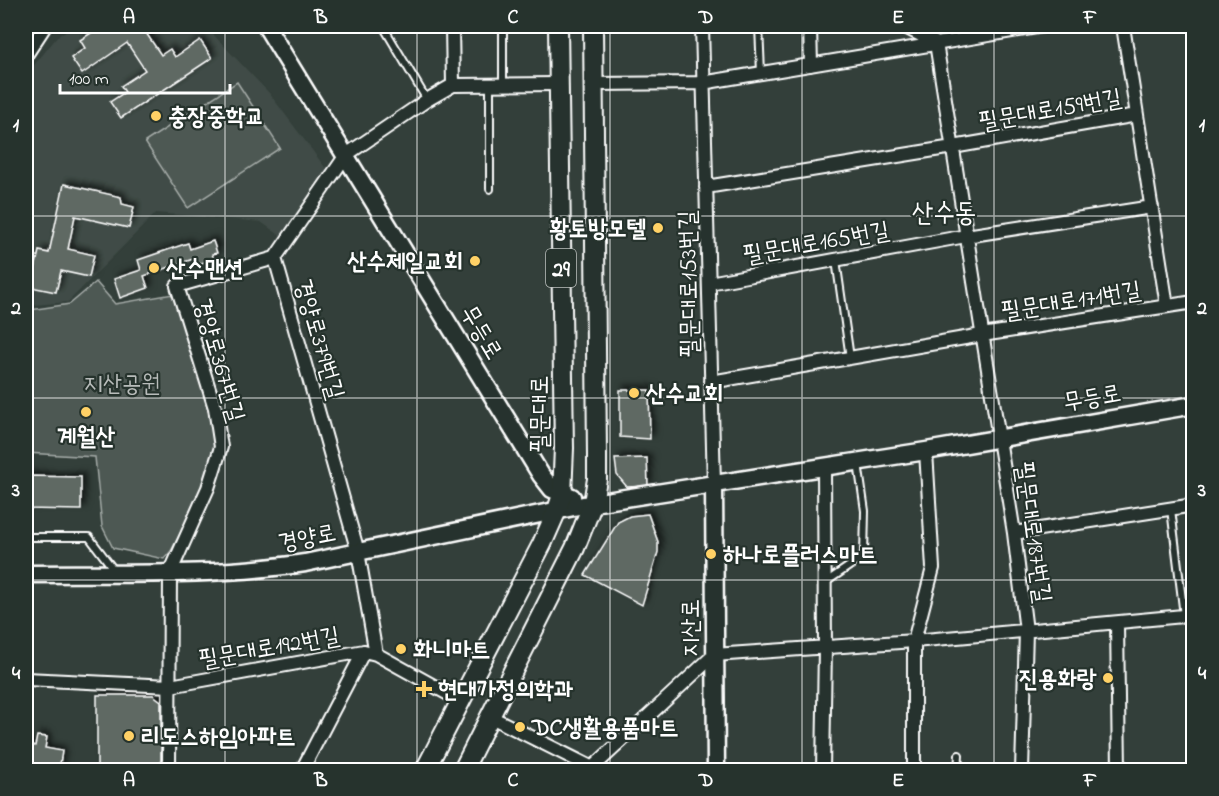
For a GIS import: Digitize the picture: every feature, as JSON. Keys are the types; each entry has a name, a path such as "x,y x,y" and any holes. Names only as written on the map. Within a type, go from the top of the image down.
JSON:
{"main road":[{"name":"필문대로","path":"424,771 560,502 564,448 558,26"},
{"name":"29","path":"463,771 575,548 593,503 597,479 597,455 593,26"}],"street":[{"path":"26,55 44,26"},
{"name":"무등로","path":"266,26 541,475 560,502"},
{"path":"452,26 453,85"},
{"name":"필문대로153번길","path":"702,26 714,485"},
{"path":"810,26 811,65"},
{"path":"903,26 936,43"},
{"path":"594,84 702,83 1043,26"},
{"name":"필문대로159번길","path":"706,187 1137,115 1123,26"},
{"name":"필문대로159번길","path":"936,43 952,147"},
{"path":"346,155 453,85 559,84"},
{"path":"1137,115 1152,207"},
{"path":"952,147 966,236"},
{"name":"경양로379번길","path":"346,155 275,258 358,552"},
{"name":"필문대로165번길","path":"709,283 966,236 1152,207"},
{"name":"필문대로171번길","path":"1152,207 1167,306"},
{"name":"필문대로171번길","path":"966,236 982,335"},
{"name":"경양로367번길","path":"170,573 208,488 221,447 215,408 177,286 275,258"},
{"name":"필문대로171번길","path":"711,382 982,335 1194,303"},
{"path":"982,335 999,438"},
{"name":"무등로","path":"593,503 926,451 1194,405"},
{"name":"필문대로187번길","path":"999,438 1026,632"},
{"path":"914,771 914,641 933,568 926,451"},
{"path":"822,771 825,648 824,467"},
{"name":"지산로","path":"714,485 716,771"},
{"name":"경양로","path":"26,574 170,573 266,569 358,552 560,502 593,503"},
{"path":"1014,533 1194,505"},
{"name":"필문대로192번길","path":"358,552 370,653"},
{"name":"필문대로192번길","path":"170,573 170,686"},
{"name":"필문대로187번길","path":"714,655 1026,632 1189,616"},
{"path":"1118,624 1119,771"},
{"path":"1022,771 1026,632"},
{"path":"302,771 370,653"},
{"name":"필문대로192번길","path":"26,679 170,686 370,653 461,701"},
{"path":"491,717 593,770 714,655"},
{"path":"169,771 170,686"}],"lane":[{"path":"383,26 427,100"},
{"path":"490,189 496,85 503,26"},
{"path":"759,26 761,74"},
{"path":"836,260 850,359"},
{"path":"825,582 864,556 865,512 858,462"},
{"name":"필문대로187번길","path":"1171,508 1189,616"},
{"path":"26,537 89,537 116,573"},
{"path":"958,771 959,755"}],"shaded area":[{"name":"충장중학교","path":"74,26 205,26 269,93 327,170 281,236 261,222 156,213 68,302 33,305 26,302 26,75 58,36"}],"green space":[{"path":"237,82 280,148 188,208 145,142"},
{"name":"지산공원","path":"96,282 115,304 173,294 197,356 204,383 213,434 214,455 211,472 171,551 164,559 113,548 102,526 95,457 26,453 26,308 30,310 70,304"}],"building":[{"path":"102,26 157,26 146,33 161,55 170,49 175,57 200,40 212,58 121,118 110,102 125,92 121,86 145,70 127,43 82,74 71,58 85,48 80,40"},
{"path":"64,184 121,197 122,204 134,207 129,228 75,216 68,249 94,255 89,277 61,271 56,292 31,287 39,251 49,253"},
{"name":"산수맨션","path":"213,241 217,253 212,254 214,259 195,265 193,259 144,276 148,288 120,298 114,279 141,270 138,260 188,243 190,249"},
{"path":"620,390 649,390 650,439 620,437"},
{"path":"647,458 648,486 627,487 617,475 615,459"},
{"path":"26,476 81,477 81,510 26,509"},
{"path":"648,514 658,542 658,552 642,605 585,575 618,522 630,516"},
{"name":"리도스하임아파트","path":"97,695 153,695 161,701 161,770 97,770"},
{"path":"37,736 47,737 45,748 62,751 59,770 26,765 26,745 35,746"}],"place":[{"name":"충장중학교","path":"156,116"},
{"name":"황토방모텔","path":"658,228"},
{"name":"산수제일교회","path":"475,261"},
{"name":"산수맨션","path":"154,268"},
{"name":"산수교회","path":"634,393"},
{"name":"계월산","path":"86,412"},
{"name":"하나로플러스마트","path":"711,554"},
{"name":"화니마트","path":"401,649"},
{"name":"진용화랑","path":"1108,678"},
{"name":"현대가정의학과","path":"424,689"},
{"name":"DC생활용품마트","path":"520,727"},
{"name":"리도스하임아파트","path":"129,736"}],"district":[{"name":"산수동","path":"944,212"}]}
